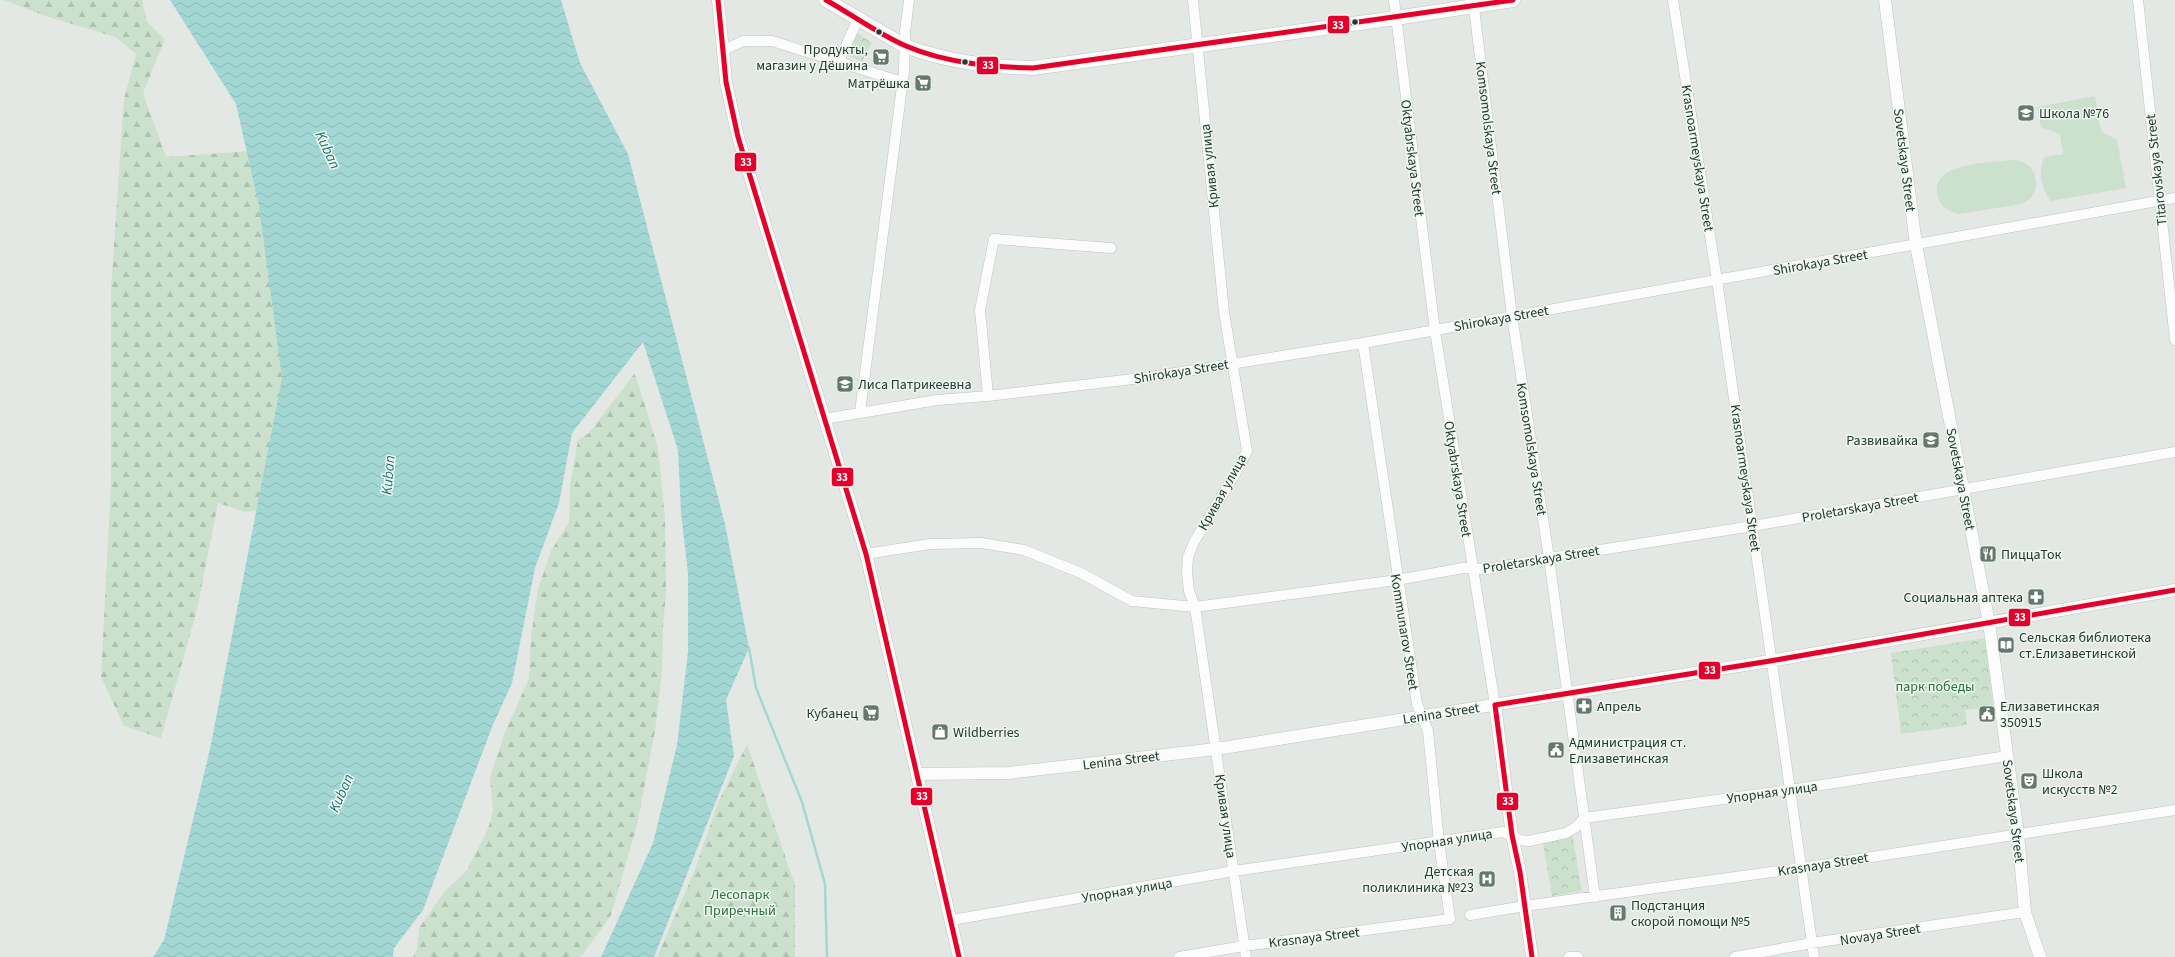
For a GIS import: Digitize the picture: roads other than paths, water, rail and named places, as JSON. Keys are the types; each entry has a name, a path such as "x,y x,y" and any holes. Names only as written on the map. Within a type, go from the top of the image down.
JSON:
{"main road":[{"path":"826,0 905,46 952,61 988,66 1033,68 1196,44 1396,18 1473,3 1513,0"}],"street":[{"path":"718,0 726,82 738,137 866,554 952,920 959,957"},
{"path":"860,412 902,82 909,0"},
{"name":"Кривая улица","path":"1193,0 1196,44 1224,312 1246,451 1235,474 1194,542 1188,557 1186,572 1189,591 1194,607 1246,957"},
{"name":"Oktyabrskaya Street","path":"1394,0 1435,330 1495,705 1512,835 1525,906 1532,957"},
{"name":"Krasnoarmeyskaya Street","path":"1673,0 1717,280 1753,526 1770,661 1814,957"},
{"name":"Sovetskaya Street","path":"1885,0 1916,245 1989,623 2018,834 2025,912 2040,957"},
{"name":"Titarovskaya Street","path":"2138,0 2175,340"},
{"name":"Komsomolskaya Street","path":"1473,3 1512,316 1549,558 1566,693 1595,897"},
{"path":"839,61 858,19"},
{"path":"722,51 743,41 772,41 902,82"},
{"name":"Shirokaya Street","path":"824,419 937,400 988,396 1150,377 1435,330 2175,198"},
{"path":"988,396 980,310 994,239 1111,248"},
{"name":"Kommunarov Street","path":"1363,342 1397,580 1417,704 1428,731 1439,842 1450,919"},
{"name":"Proletarskaya Street","path":"866,554 930,544 981,543 1024,550 1081,573 1132,601 1194,607 1397,580 1463,568 1487,569 1753,526 2175,452"},
{"name":"Lenina Street","path":"917,774 1008,773 1216,749 1770,661 2175,590"},
{"name":"Упорная улица","path":"952,920 1234,871 1503,832 1520,840 1529,841 1566,833 1576,827 1584,818 1790,790 2007,756"},
{"name":"Krasnaya Street","path":"1470,915 1801,868 2175,810"},
{"name":"Novaya Street","path":"1735,957 1812,943 2025,912"},
{"name":"Krasnaya Street","path":"1179,957 1244,946 1450,919"},
{"path":"1569,957 1578,957"}],"water":[{"name":"Kuban","path":"170,0 561,0 580,63 628,154 725,524 749,648 726,700 734,756 654,957 601,957 653,843 677,745 688,652 688,573 681,513 678,450 643,342 572,433 559,503 535,568 512,683 492,727 423,910 394,948 393,957 153,957 164,940 210,749 282,378 259,206 236,104"}],"waterway":[{"path":"749,648 756,688 802,802 825,884 827,957"}],"place":[{"name":"Продукты, магазин у Дёшина","path":"881,57"},
{"name":"Матрёшка","path":"923,83"},
{"name":"Школа №76","path":"2026,113"},
{"name":"Лиса Патрикеевна","path":"845,384"},
{"name":"Развивайка","path":"1931,440"},
{"name":"ПиццаТок","path":"1988,554"},
{"name":"Социальная аптека","path":"2036,597"},
{"name":"Сельская библиотека ст.Елизаветинской","path":"2006,645"},
{"name":"Апрель","path":"1584,706"},
{"name":"Кубанец","path":"871,713"},
{"name":"Елизаветинская 350915","path":"1987,714"},
{"name":"Wildberries","path":"940,732"},
{"name":"Администрация ст. Елизаветинская","path":"1556,750"},
{"name":"Школа искусств №2","path":"2029,781"},
{"name":"Детская поликлиника №23","path":"1487,879"},
{"name":"Подстанция скорой помощи №5","path":"1618,913"}],"park label":[{"name":"парк победы","path":"1935,686"},
{"name":"Лесопарк Приречный","path":"740,902"}]}
